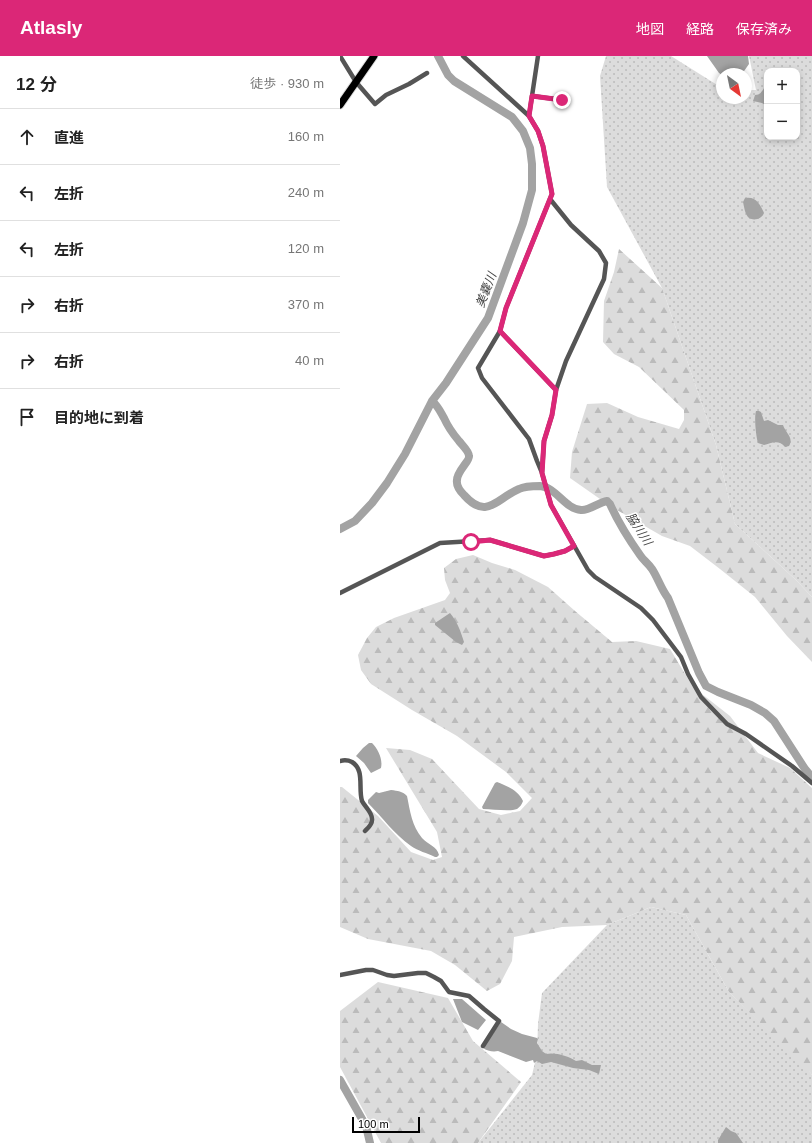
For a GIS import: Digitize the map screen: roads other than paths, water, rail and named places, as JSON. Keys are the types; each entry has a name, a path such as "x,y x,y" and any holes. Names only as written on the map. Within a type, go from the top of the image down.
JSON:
{"main road":[{"path":"340,105 374,56"}],"street":[{"path":"340,56 356,82 375,104 386,95 409,84 427,72"},
{"path":"463,56 529,116 538,131 543,146 552,194 506,308 500,331 478,368 482,378 529,439 555,513 588,570 595,577 641,608 653,620 681,657 701,698 727,724 752,738 792,766 812,783"},
{"path":"529,116 538,56"},
{"path":"532,96 562,100"},
{"path":"542,473 544,441 552,415 556,390 566,361 604,278 606,263 599,251 571,225 550,199"},
{"path":"500,331 556,390"},
{"path":"340,593 440,543 490,540 544,556 565,551 574,546"},
{"path":"340,761 349,761 355,764 358,769 363,802 372,820 371,825 365,831"},
{"path":"340,975 366,970 373,970 387,976 426,973 441,981 449,992 469,996 500,1021 483,1046"}],"waterway":[{"name":"美嚢川","path":"340,529 355,521 372,503 387,483 405,454 432,401 446,383 488,318 523,223 532,190 532,164 530,148 523,131 512,117 454,81 448,75 438,56"},
{"name":"脇川川","path":"432,401 469,454 468,461 459,473 457,482 460,490 472,503 486,507 498,502 521,488 529,486 546,487 575,509 584,510 607,501 631,542 641,557 652,569 668,598 699,673 706,686 751,705 765,713 774,721 805,769 812,777"},
{"name":"美嚢川","path":"340,1080 366,1126 370,1143"}]}
